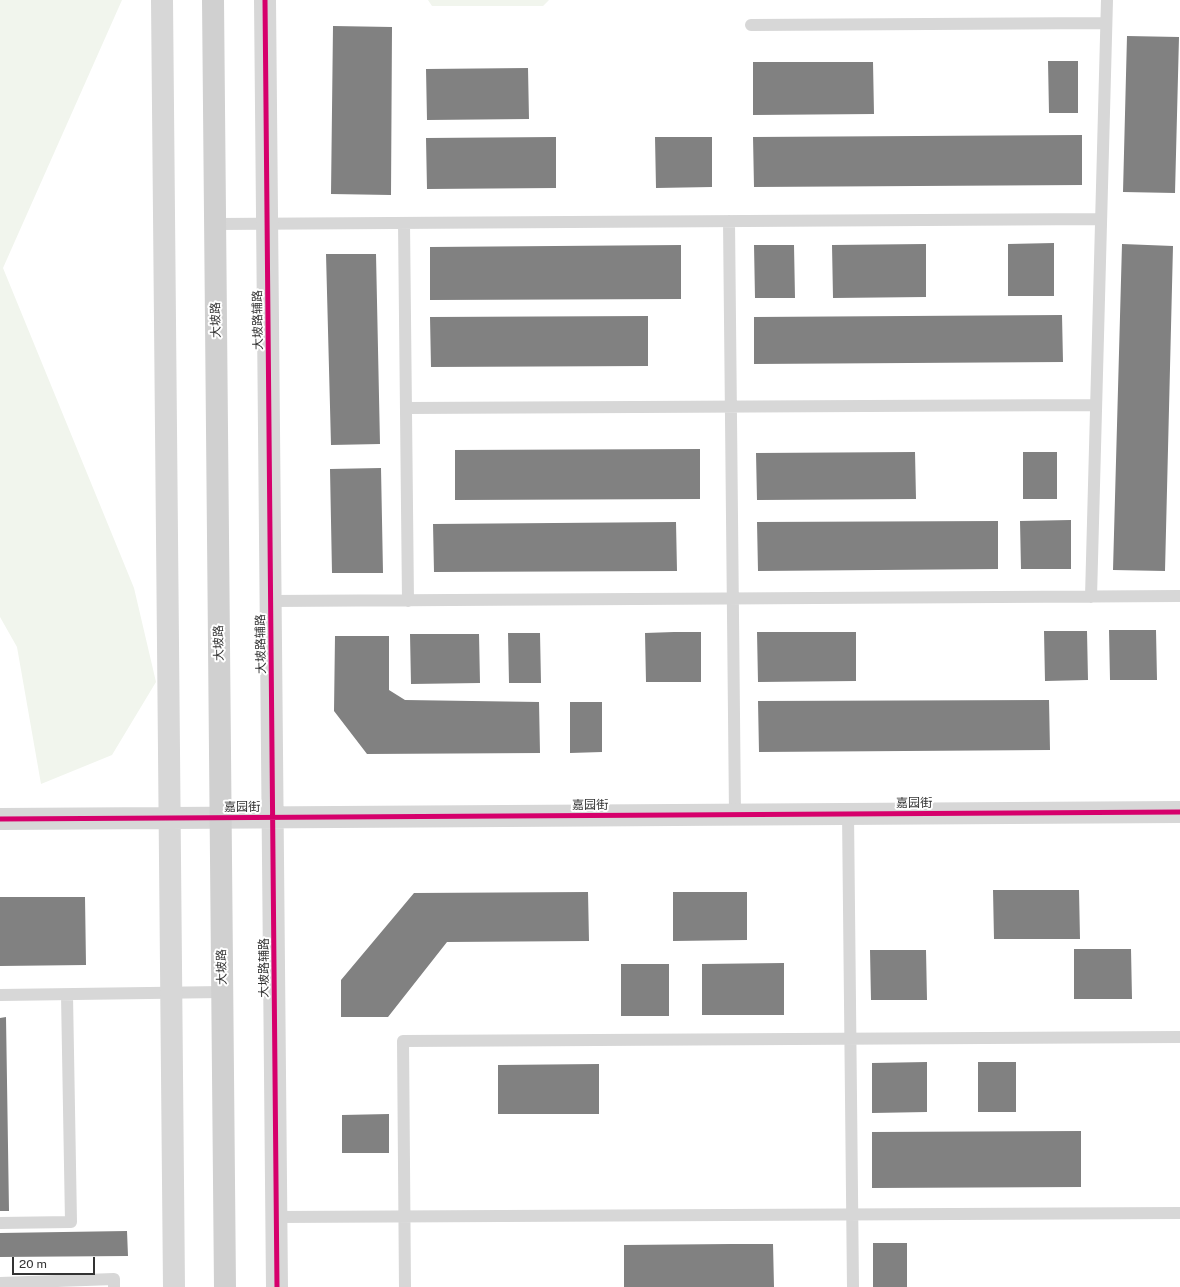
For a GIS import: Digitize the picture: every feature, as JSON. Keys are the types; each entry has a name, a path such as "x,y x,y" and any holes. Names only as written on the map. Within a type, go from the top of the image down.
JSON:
{"main road":[{"name":"大坡路","path":"213,0 225,1287"}],"street":[{"path":"162,0 174,1287"},
{"name":"大坡路辅路","path":"265,0 277,1287"},
{"name":"嘉园街","path":"0,819 1180,812"}],"lane":[{"path":"1092,597 1107,0"},
{"path":"751,25 1106,23"},
{"path":"215,224 1101,220"},
{"path":"729,221 735,814"},
{"path":"404,223 408,601"},
{"path":"406,408 1096,405"},
{"path":"270,601 1180,596"},
{"path":"848,813 853,1287"},
{"path":"0,995 223,992"},
{"path":"0,1223 71,1222 67,994"},
{"path":"405,1287 403,1041 1180,1037"},
{"path":"276,1217 1180,1213"},
{"path":"5,1284 114,1279 114,1287"}],"shaded area":[{"path":"0,0 122,0 3,268 134,588 156,682 112,755 41,784 17,647 0,617"},
{"path":"428,0 549,0 543,6 432,6"}],"building":[{"path":"333,26 392,27 391,195 331,194"},
{"path":"1127,36 1179,37 1175,193 1123,192"},
{"path":"1048,61 1078,61 1078,113 1049,113"},
{"path":"753,62 873,62 874,114 753,115"},
{"path":"528,68 529,119 427,120 426,69"},
{"path":"1082,135 1082,185 754,187 753,137"},
{"path":"556,137 556,188 427,189 426,138"},
{"path":"655,137 712,137 712,187 656,188"},
{"path":"1054,243 1054,296 1008,296 1008,244"},
{"path":"926,244 926,297 833,298 832,245"},
{"path":"1122,244 1173,246 1165,571 1113,570"},
{"path":"681,245 681,299 430,300 430,247"},
{"path":"754,245 794,245 795,298 755,298"},
{"path":"326,254 376,254 380,444 331,445"},
{"path":"1062,315 1063,362 754,364 754,317"},
{"path":"648,316 648,366 431,367 430,317"},
{"path":"700,449 700,499 455,500 455,450"},
{"path":"915,452 916,499 757,500 756,453"},
{"path":"1023,452 1057,452 1057,499 1023,499"},
{"path":"381,468 383,573 332,573 330,469"},
{"path":"1071,520 1071,569 1021,569 1020,521"},
{"path":"998,521 998,569 758,571 757,522"},
{"path":"676,522 677,571 434,572 433,524"},
{"path":"1109,630 1156,630 1157,680 1110,680"},
{"path":"1044,631 1087,631 1088,680 1045,681"},
{"path":"701,632 701,682 646,682 645,633"},
{"path":"757,632 856,632 856,681 758,682"},
{"path":"508,633 540,633 541,683 509,683"},
{"path":"410,634 479,634 480,683 411,684"},
{"path":"335,636 389,636 389,690 405,700 539,702 540,753 367,754 334,711"},
{"path":"1049,700 1050,750 759,752 758,701"},
{"path":"570,702 602,702 602,752 570,753"},
{"path":"993,890 1079,890 1080,939 994,939"},
{"path":"588,892 589,941 447,942 388,1017 341,1017 341,980 414,893"},
{"path":"673,892 747,892 747,940 673,941"},
{"path":"0,897 85,897 86,965 0,966"},
{"path":"1074,949 1131,949 1132,999 1074,999"},
{"path":"870,950 926,950 927,1000 871,1000"},
{"path":"784,963 784,1015 702,1015 702,964"},
{"path":"621,964 669,964 669,1016 621,1016"},
{"path":"6,1017 9,1211 0,1211 0,1018"},
{"path":"927,1062 927,1112 872,1113 872,1063"},
{"path":"978,1062 1016,1062 1016,1112 978,1112"},
{"path":"599,1064 599,1114 498,1114 498,1065"},
{"path":"389,1114 389,1153 342,1153 342,1115"},
{"path":"1081,1131 1081,1187 872,1188 872,1132"},
{"path":"127,1231 128,1256 0,1257 0,1233"},
{"path":"873,1243 907,1243 907,1287 873,1287"},
{"path":"773,1244 774,1287 624,1287 624,1245"}],"cycle path":[{"path":"265,0 277,1287"},
{"path":"0,819 1180,812"}]}
